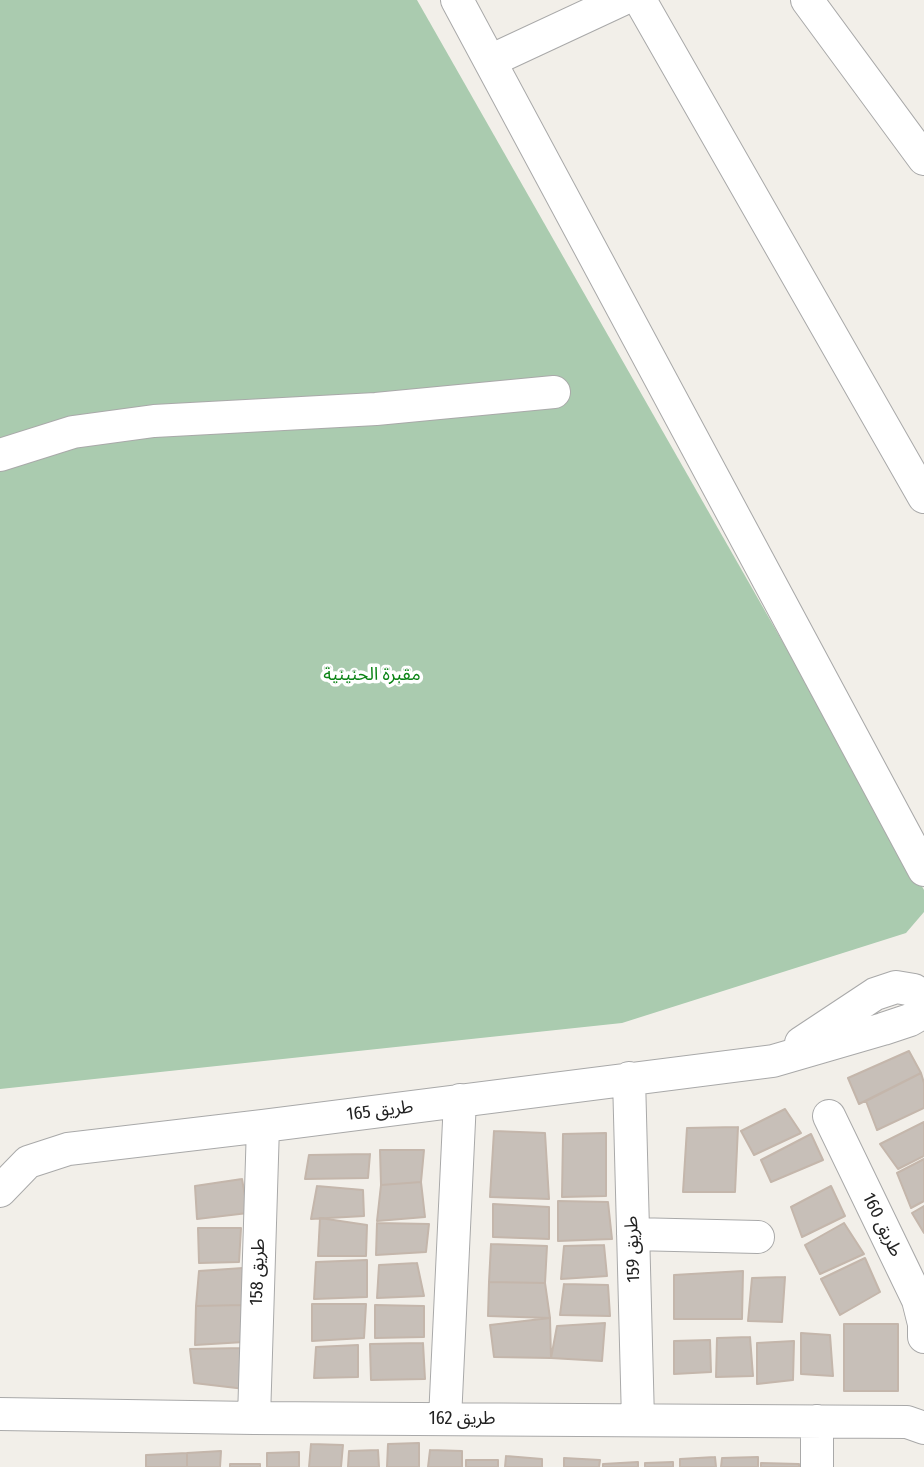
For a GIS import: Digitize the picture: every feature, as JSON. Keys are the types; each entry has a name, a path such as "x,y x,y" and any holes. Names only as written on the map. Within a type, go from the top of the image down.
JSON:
{"street":[{"path":"457,0 924,870"},
{"path":"490,61 621,0"},
{"path":"640,0 924,496"},
{"path":"807,0 924,159"},
{"path":"0,455 73,432 154,421 376,409 554,392"},
{"name":"طريق 165","path":"773,1061 875,994 896,987 914,990 924,1002"},
{"name":"طريق 165","path":"0,1191 27,1162 68,1149 773,1061 910,1020 924,1012"},
{"name":"طريق 159","path":"629,1078 638,1420"},
{"path":"445,1419 460,1100"},
{"name":"طريق 160","path":"830,1116 918,1300 924,1337"},
{"name":"طريق 158","path":"254,1418 263,1126"},
{"path":"633,1234 758,1237"},
{"name":"طريق 162","path":"0,1413 254,1418 907,1422 924,1428"},
{"path":"817,1421 817,1467"}],"green space":[{"name":"مقبرة الحنينية","path":"0,0 417,0 924,890 924,912 906,933 622,1023 0,1089"}],"building":[{"path":"909,1051 921,1073 859,1104 848,1078"},
{"path":"921,1073 924,1083 924,1108 877,1130 866,1101"},
{"path":"785,1109 801,1133 754,1155 741,1131"},
{"path":"924,1122 924,1156 898,1169 880,1144"},
{"path":"738,1127 735,1192 683,1192 687,1128"},
{"path":"494,1131 545,1133 549,1199 490,1197"},
{"path":"606,1133 606,1196 562,1197 563,1134"},
{"path":"811,1134 823,1160 771,1182 761,1160"},
{"path":"380,1150 424,1150 421,1182 381,1185"},
{"path":"370,1154 368,1178 305,1179 309,1155"},
{"path":"924,1159 924,1201 911,1208 897,1173"},
{"path":"242,1179 248,1213 197,1219 195,1186"},
{"path":"421,1182 425,1217 377,1221 381,1185"},
{"path":"317,1186 363,1190 364,1216 311,1219"},
{"path":"831,1186 845,1216 802,1237 791,1207"},
{"path":"558,1201 608,1202 612,1239 558,1241"},
{"path":"493,1204 549,1207 549,1239 493,1237"},
{"path":"924,1206 924,1233 912,1213"},
{"path":"320,1218 367,1225 366,1256 318,1256"},
{"path":"377,1223 429,1224 426,1252 376,1255"},
{"path":"844,1223 864,1254 820,1274 805,1245"},
{"path":"198,1228 241,1228 239,1262 199,1263"},
{"path":"491,1244 547,1246 545,1283 489,1282"},
{"path":"604,1245 607,1276 561,1279 564,1246"},
{"path":"865,1258 880,1292 840,1315 821,1279"},
{"path":"367,1260 367,1297 314,1299 316,1262"},
{"path":"417,1263 424,1296 377,1298 379,1265"},
{"path":"243,1268 242,1305 196,1306 199,1271"},
{"path":"743,1271 742,1319 674,1319 674,1275"},
{"path":"785,1277 782,1322 748,1321 752,1278"},
{"path":"489,1282 545,1283 550,1318 488,1316"},
{"path":"564,1284 608,1285 610,1316 560,1315"},
{"path":"312,1304 366,1304 364,1338 312,1341"},
{"path":"242,1305 244,1342 195,1345 196,1306"},
{"path":"375,1305 424,1306 424,1337 375,1338"},
{"path":"550,1318 551,1358 494,1357 490,1325"},
{"path":"605,1323 602,1361 551,1358 557,1326"},
{"path":"844,1324 898,1324 898,1391 844,1391"},
{"path":"801,1333 830,1335 833,1376 801,1374"},
{"path":"750,1337 753,1376 716,1377 717,1338"},
{"path":"710,1340 711,1372 674,1374 674,1341"},
{"path":"794,1341 793,1380 757,1384 757,1343"},
{"path":"423,1343 425,1379 371,1380 370,1344"},
{"path":"358,1345 358,1377 314,1378 316,1347"},
{"path":"244,1348 245,1389 194,1383 190,1349"},
{"path":"419,1443 419,1467 387,1467 388,1444"},
{"path":"311,1444 343,1445 341,1467 309,1467"},
{"path":"378,1450 379,1467 348,1467 349,1451"},
{"path":"430,1450 462,1451 462,1467 428,1467"},
{"path":"221,1451 220,1467 187,1467 187,1453"},
{"path":"299,1452 299,1467 267,1467 267,1453"},
{"path":"187,1453 187,1467 146,1467 146,1455"},
{"path":"506,1456 542,1459 542,1467 505,1467"},
{"path":"715,1457 716,1467 680,1467 680,1459"},
{"path":"758,1457 758,1467 721,1467 722,1458"},
{"path":"564,1458 600,1460 599,1467 564,1467"},
{"path":"466,1460 498,1460 498,1467 466,1467"},
{"path":"638,1462 638,1467 603,1467 603,1464"},
{"path":"673,1462 673,1467 645,1467 645,1463"},
{"path":"761,1463 799,1464 799,1467 761,1467"},
{"path":"230,1464 260,1464 260,1467 230,1467"}]}
